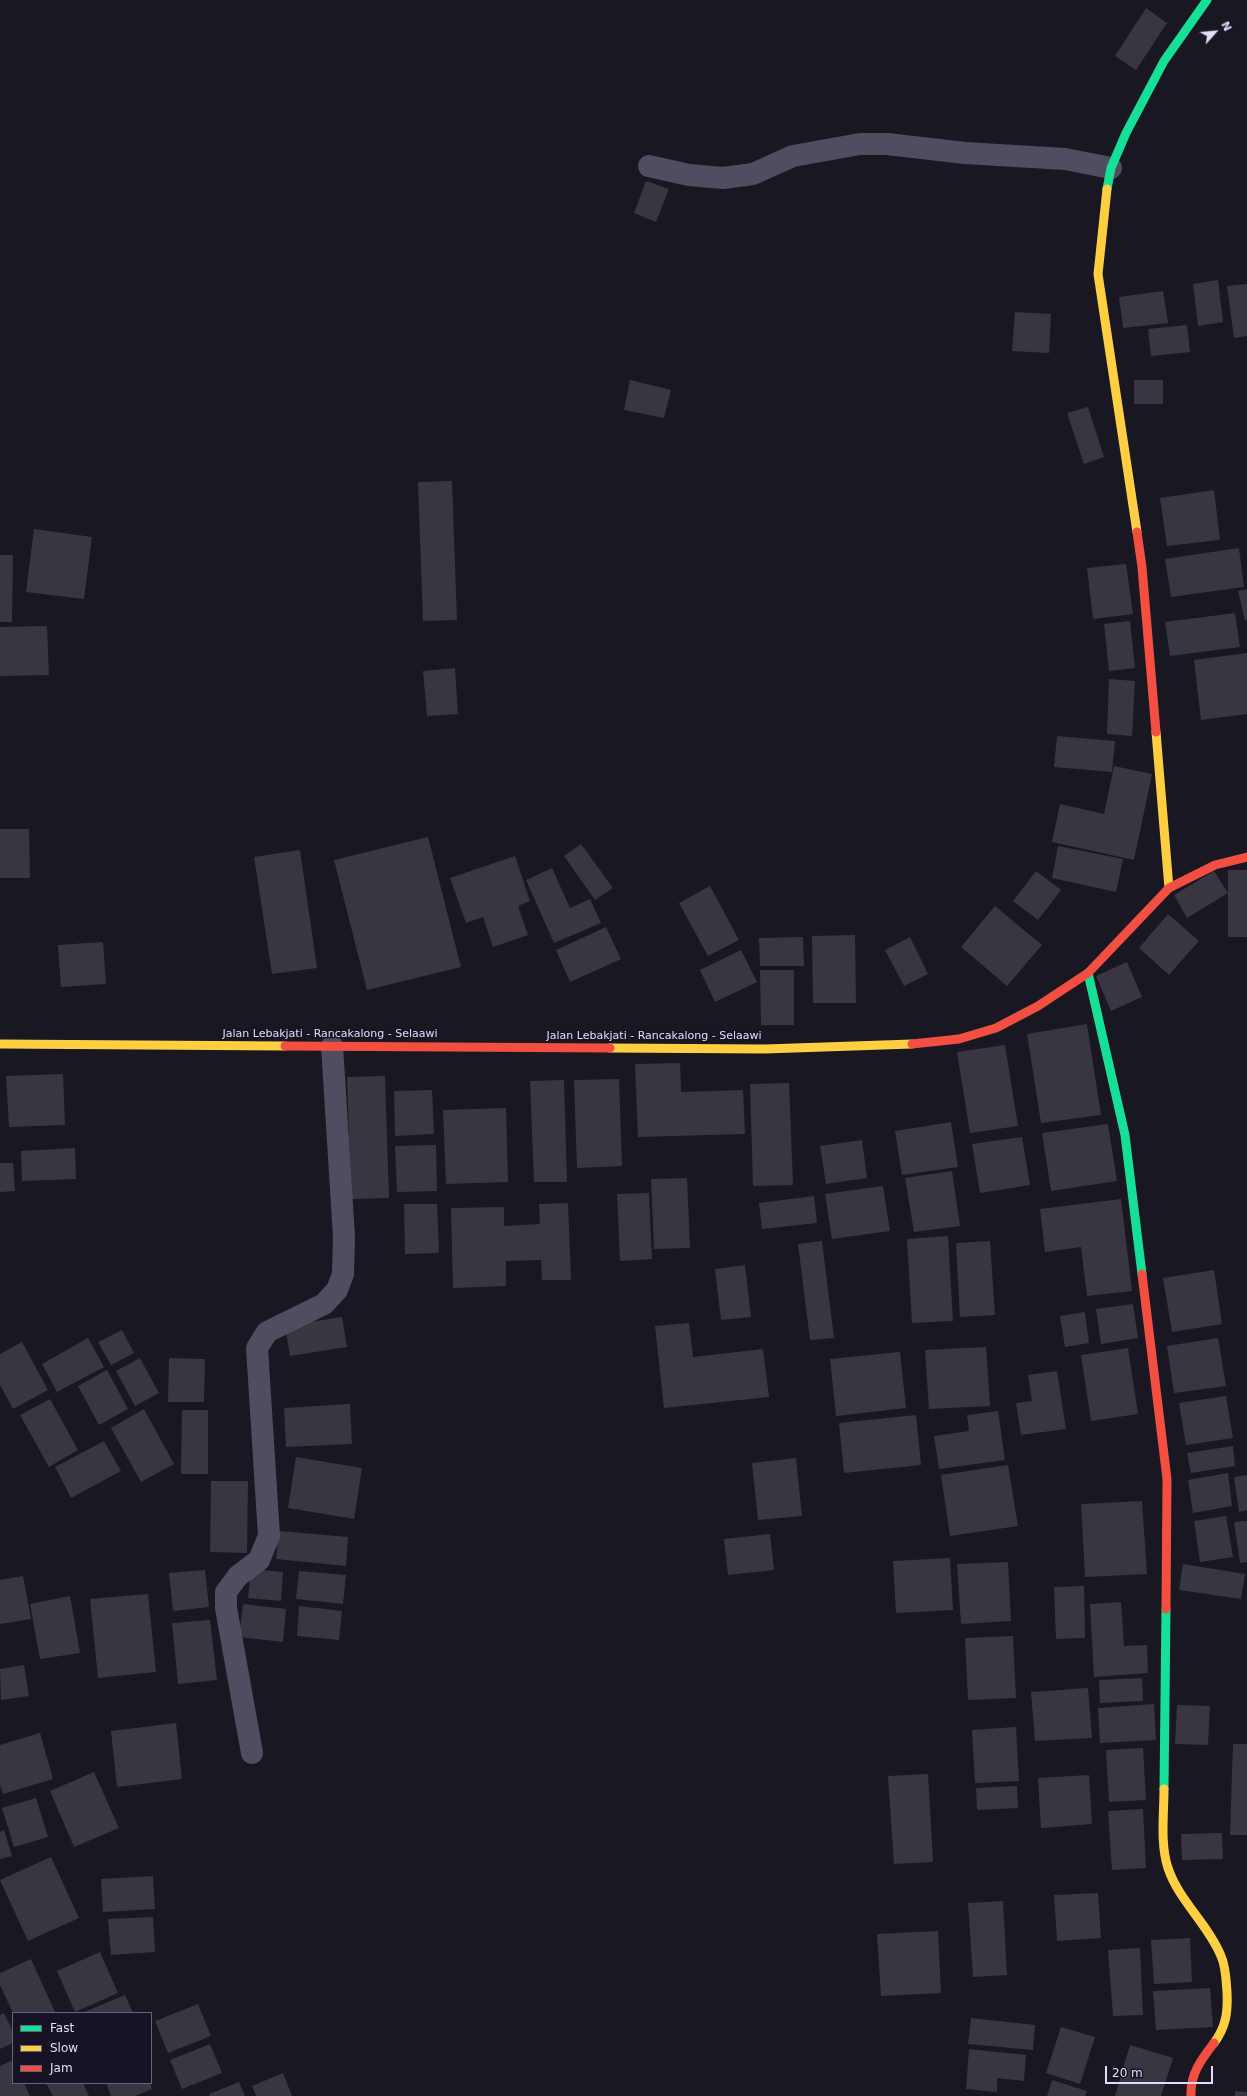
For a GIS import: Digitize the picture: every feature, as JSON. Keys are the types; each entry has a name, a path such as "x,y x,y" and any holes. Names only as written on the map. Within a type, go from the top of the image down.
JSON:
{"street":[{"path":"1169,888 1142,567 1098,274 1104,208 1112,168 1126,132 1164,61 1207,0"},
{"path":"650,166 689,175 723,178 753,174 793,156 860,144 888,144 965,153 1065,159 1112,168"},
{"name":"Jalan Lebakjati - Rancakalong - Selaawi","path":"0,1044 765,1049 895,1046 959,1039 996,1028 1038,1006 1088,973 1169,888 1215,865 1247,857"},
{"path":"1088,973 1125,1135 1167,1479 1164,1835 1168,1867 1221,1957 1228,2010 1224,2032 1193,2071 1190,2096"},
{"path":"252,1753 226,1608 226,1592 238,1576 259,1560 269,1536 257,1348 266,1332 324,1304 338,1290 343,1274 344,1237 332,1046"}],"building":[{"path":"1146,8 1167,23 1136,70 1115,56"},
{"path":"646,181 669,189 656,222 634,213"},
{"path":"1218,280 1223,322 1198,326 1193,284"},
{"path":"1247,284 1247,336 1234,338 1227,286"},
{"path":"1163,291 1168,323 1123,328 1119,297"},
{"path":"1015,312 1051,314 1049,353 1012,351"},
{"path":"1187,325 1190,352 1151,356 1148,329"},
{"path":"630,380 671,390 664,418 624,410"},
{"path":"1134,380 1163,380 1163,404 1134,404"},
{"path":"1088,407 1104,457 1084,464 1067,413"},
{"path":"452,481 457,620 423,621 418,482"},
{"path":"1214,490 1220,540 1167,546 1160,498"},
{"path":"34,529 92,537 84,599 26,592"},
{"path":"1239,548 1244,587 1171,597 1165,559"},
{"path":"0,555 13,555 12,622 0,622"},
{"path":"1126,564 1133,614 1093,619 1087,568"},
{"path":"1247,589 1247,620 1245,621 1238,591"},
{"path":"1235,613 1240,647 1170,656 1165,622"},
{"path":"1130,621 1135,668 1109,671 1104,624"},
{"path":"47,626 49,675 0,676 0,627"},
{"path":"1247,653 1247,714 1201,720 1194,660"},
{"path":"455,668 458,714 427,716 423,671"},
{"path":"1109,679 1135,681 1132,736 1107,734"},
{"path":"1057,736 1115,741 1112,772 1054,767"},
{"path":"1114,766 1152,774 1134,860 1052,842 1060,804 1104,814"},
{"path":"0,829 29,829 30,878 0,878"},
{"path":"428,837 461,967 367,990 334,860"},
{"path":"581,844 613,888 595,900 564,856"},
{"path":"1058,846 1123,859 1116,892 1052,878"},
{"path":"300,850 317,968 272,974 254,857"},
{"path":"515,856 530,901 518,906 528,935 493,947 483,917 466,923 450,878"},
{"path":"552,868 570,908 590,899 601,923 554,943 526,880"},
{"path":"1228,870 1247,870 1247,937 1228,937"},
{"path":"1036,871 1061,890 1038,920 1013,901"},
{"path":"1214,871 1228,893 1187,918 1174,895"},
{"path":"710,886 739,940 708,956 679,903"},
{"path":"995,906 1042,945 1007,986 961,947"},
{"path":"1168,914 1199,941 1169,975 1139,948"},
{"path":"606,927 621,959 570,982 556,950"},
{"path":"855,935 856,1003 813,1003 812,936"},
{"path":"803,937 804,966 760,966 759,938"},
{"path":"910,937 928,974 904,986 885,950"},
{"path":"103,942 106,984 61,987 58,945"},
{"path":"741,950 757,982 715,1002 700,970"},
{"path":"1127,962 1142,997 1111,1011 1096,976"},
{"path":"760,970 794,970 794,1025 761,1025"},
{"path":"1087,1024 1101,1115 1041,1123 1027,1034"},
{"path":"1005,1045 1018,1126 970,1133 957,1052"},
{"path":"680,1063 681,1092 743,1090 745,1134 638,1137 635,1064"},
{"path":"63,1074 65,1125 9,1127 6,1076"},
{"path":"385,1076 389,1198 351,1199 347,1077"},
{"path":"619,1079 622,1166 577,1168 574,1080"},
{"path":"564,1080 567,1182 534,1182 530,1081"},
{"path":"789,1083 793,1185 753,1186 750,1084"},
{"path":"432,1090 434,1134 395,1136 394,1091"},
{"path":"506,1108 508,1182 446,1184 443,1110"},
{"path":"951,1122 958,1167 902,1175 895,1131"},
{"path":"1108,1124 1117,1181 1051,1191 1042,1133"},
{"path":"1022,1137 1030,1185 980,1193 972,1144"},
{"path":"862,1140 867,1178 826,1184 820,1146"},
{"path":"436,1145 437,1191 397,1192 395,1146"},
{"path":"75,1148 76,1179 22,1181 21,1151"},
{"path":"0,1163 13,1163 15,1191 0,1192"},
{"path":"952,1171 960,1226 914,1232 905,1178"},
{"path":"687,1178 690,1248 654,1249 651,1179"},
{"path":"883,1186 890,1231 832,1239 825,1194"},
{"path":"649,1193 652,1259 620,1261 617,1194"},
{"path":"814,1196 817,1223 762,1229 759,1203"},
{"path":"1121,1199 1132,1291 1087,1296 1081,1247 1045,1252 1040,1209"},
{"path":"568,1203 571,1280 542,1280 541,1260 506,1261 506,1286 453,1288 451,1208 504,1207 504,1226 540,1224 539,1204"},
{"path":"404,1204 437,1204 439,1253 405,1254"},
{"path":"948,1236 953,1321 912,1323 907,1239"},
{"path":"822,1241 834,1338 810,1340 798,1244"},
{"path":"990,1241 995,1315 960,1317 956,1243"},
{"path":"745,1265 751,1317 721,1320 715,1269"},
{"path":"1214,1270 1222,1324 1172,1332 1163,1278"},
{"path":"1133,1304 1138,1338 1101,1344 1096,1309"},
{"path":"1085,1312 1089,1343 1065,1347 1060,1316"},
{"path":"342,1317 347,1347 290,1356 285,1326"},
{"path":"689,1323 693,1357 763,1349 769,1397 664,1408 655,1326"},
{"path":"122,1330 134,1353 111,1365 98,1342"},
{"path":"88,1338 104,1367 57,1392 42,1364"},
{"path":"1218,1338 1226,1386 1174,1393 1167,1346"},
{"path":"22,1342 48,1390 13,1409 0,1385 0,1354"},
{"path":"986,1347 990,1406 929,1409 925,1350"},
{"path":"1128,1348 1138,1414 1091,1421 1081,1355"},
{"path":"900,1352 906,1408 836,1416 830,1359"},
{"path":"140,1358 159,1393 135,1406 116,1371"},
{"path":"169,1358 205,1359 204,1402 168,1402"},
{"path":"107,1370 128,1409 99,1425 78,1386"},
{"path":"1057,1371 1066,1429 1021,1435 1016,1403 1032,1401 1028,1375"},
{"path":"1226,1396 1233,1438 1186,1445 1179,1403"},
{"path":"50,1399 78,1450 49,1467 20,1415"},
{"path":"350,1404 352,1444 286,1447 284,1408"},
{"path":"144,1409 174,1464 141,1482 111,1428"},
{"path":"182,1410 208,1410 208,1474 181,1474"},
{"path":"998,1411 1005,1460 939,1469 934,1436 969,1431 967,1415"},
{"path":"916,1415 921,1465 844,1473 839,1423"},
{"path":"104,1441 121,1471 71,1498 55,1467"},
{"path":"1233,1446 1235,1466 1191,1473 1187,1453"},
{"path":"296,1457 362,1468 354,1519 288,1508"},
{"path":"796,1458 802,1516 758,1520 752,1463"},
{"path":"1008,1465 1018,1526 950,1536 941,1475"},
{"path":"1228,1473 1232,1506 1193,1513 1188,1480"},
{"path":"1247,1475 1247,1510 1239,1512 1234,1477"},
{"path":"211,1481 248,1481 247,1553 210,1552"},
{"path":"1142,1501 1147,1574 1085,1577 1081,1504"},
{"path":"1226,1516 1233,1557 1200,1562 1194,1521"},
{"path":"1247,1521 1247,1562 1240,1563 1234,1522"},
{"path":"279,1531 348,1537 346,1566 276,1559"},
{"path":"770,1534 774,1570 728,1575 724,1539"},
{"path":"950,1558 953,1610 896,1613 893,1561"},
{"path":"1008,1562 1011,1621 961,1624 957,1564"},
{"path":"1183,1564 1245,1574 1241,1599 1179,1590"},
{"path":"251,1569 283,1572 281,1601 248,1598"},
{"path":"205,1570 209,1607 173,1611 169,1573"},
{"path":"299,1571 346,1575 343,1604 296,1599"},
{"path":"23,1576 31,1619 0,1624 0,1580"},
{"path":"1084,1586 1085,1638 1056,1639 1054,1587"},
{"path":"148,1594 156,1672 98,1678 90,1599"},
{"path":"70,1596 80,1653 40,1659 30,1604"},
{"path":"1121,1602 1124,1646 1147,1645 1148,1673 1094,1677 1090,1604"},
{"path":"243,1604 286,1609 283,1642 239,1637"},
{"path":"299,1606 342,1611 339,1640 297,1636"},
{"path":"210,1620 217,1680 178,1684 172,1623"},
{"path":"1013,1636 1016,1698 968,1700 965,1638"},
{"path":"24,1665 29,1696 1,1700 0,1669"},
{"path":"1142,1678 1143,1701 1100,1703 1099,1680"},
{"path":"1088,1688 1092,1738 1035,1741 1031,1692"},
{"path":"1154,1704 1156,1740 1100,1743 1098,1708"},
{"path":"1177,1705 1210,1706 1208,1745 1175,1744"},
{"path":"176,1723 182,1779 117,1787 111,1731"},
{"path":"1016,1727 1019,1781 975,1783 972,1730"},
{"path":"40,1733 53,1779 3,1794 0,1785 0,1745"},
{"path":"1233,1744 1247,1744 1247,1835 1230,1835"},
{"path":"1143,1748 1146,1800 1109,1802 1106,1750"},
{"path":"94,1772 119,1828 74,1847 50,1791"},
{"path":"928,1774 933,1862 894,1864 888,1776"},
{"path":"1089,1775 1092,1824 1041,1828 1038,1778"},
{"path":"1017,1786 1018,1808 977,1810 976,1788"},
{"path":"36,1798 48,1837 14,1847 2,1808"},
{"path":"1143,1809 1146,1868 1112,1870 1108,1811"},
{"path":"4,1830 12,1856 0,1859 0,1832"},
{"path":"1222,1833 1223,1859 1182,1860 1181,1834"},
{"path":"51,1857 79,1918 28,1941 0,1880"},
{"path":"153,1876 155,1909 103,1912 101,1879"},
{"path":"1098,1893 1101,1938 1057,1941 1054,1895"},
{"path":"1003,1901 1007,1975 973,1977 968,1903"},
{"path":"153,1917 155,1952 111,1955 108,1919"},
{"path":"938,1931 941,1993 881,1996 877,1934"},
{"path":"1190,1938 1192,1982 1154,1984 1151,1940"},
{"path":"1140,1948 1143,2015 1113,2016 1108,1950"},
{"path":"100,1952 118,1993 75,2012 57,1971"},
{"path":"31,1959 55,2012 13,2012 0,1985 0,1973"},
{"path":"1210,1988 1213,2027 1156,2030 1153,1991"},
{"path":"125,1995 133,2012 84,2012"},
{"path":"198,2004 211,2036 168,2053 155,2021"},
{"path":"4,2013 12,2030 12,2043 0,2049 0,2015"},
{"path":"971,2018 1035,2025 1033,2050 968,2044"},
{"path":"1061,2027 1095,2037 1080,2084 1046,2073"},
{"path":"210,2044 222,2073 182,2089 170,2060"},
{"path":"1130,2045 1173,2058 1161,2096 1115,2096"},
{"path":"969,2049 1026,2055 1024,2081 997,2078 997,2092 966,2089"},
{"path":"12,2060 12,2084 24,2084 30,2096 0,2096 0,2066"},
{"path":"283,2073 292,2096 256,2096 252,2086"},
{"path":"1052,2080 1087,2091 1085,2096 1047,2096"},
{"path":"239,2082 245,2096 210,2096 209,2094"},
{"path":"47,2084 83,2084 89,2096 53,2096"},
{"path":"106,2084 150,2084 152,2089 135,2096 111,2096"},
{"path":"1235,2091 1247,2092 1247,2096 1235,2096"}],"traffic: fast":[{"path":"1107,189 1111,168 1126,133 1164,61 1207,0"},
{"path":"1088,973 1125,1135 1142,1274"},
{"path":"1164,1789 1166,1609"}],"traffic: slow":[{"path":"1107,189 1098,274 1137,532"},
{"path":"1156,732 1169,888"},
{"path":"0,1044 285,1046"},
{"path":"610,1048 765,1049 912,1044"},
{"path":"1164,1789 1163,1839 1168,1868 1179,1891 1209,1933 1223,1960 1225,1969 1227,1992 1226,2013 1224,2025 1214,2043"}],"traffic: jam":[{"path":"1137,532 1142,567 1156,732"},
{"path":"912,1044 959,1039 996,1028 1038,1006 1088,973 1169,888 1215,865 1247,857"},
{"path":"285,1046 610,1048"},
{"path":"1142,1274 1167,1479 1166,1609"},
{"path":"1191,2096 1194,2074 1214,2043"}]}
